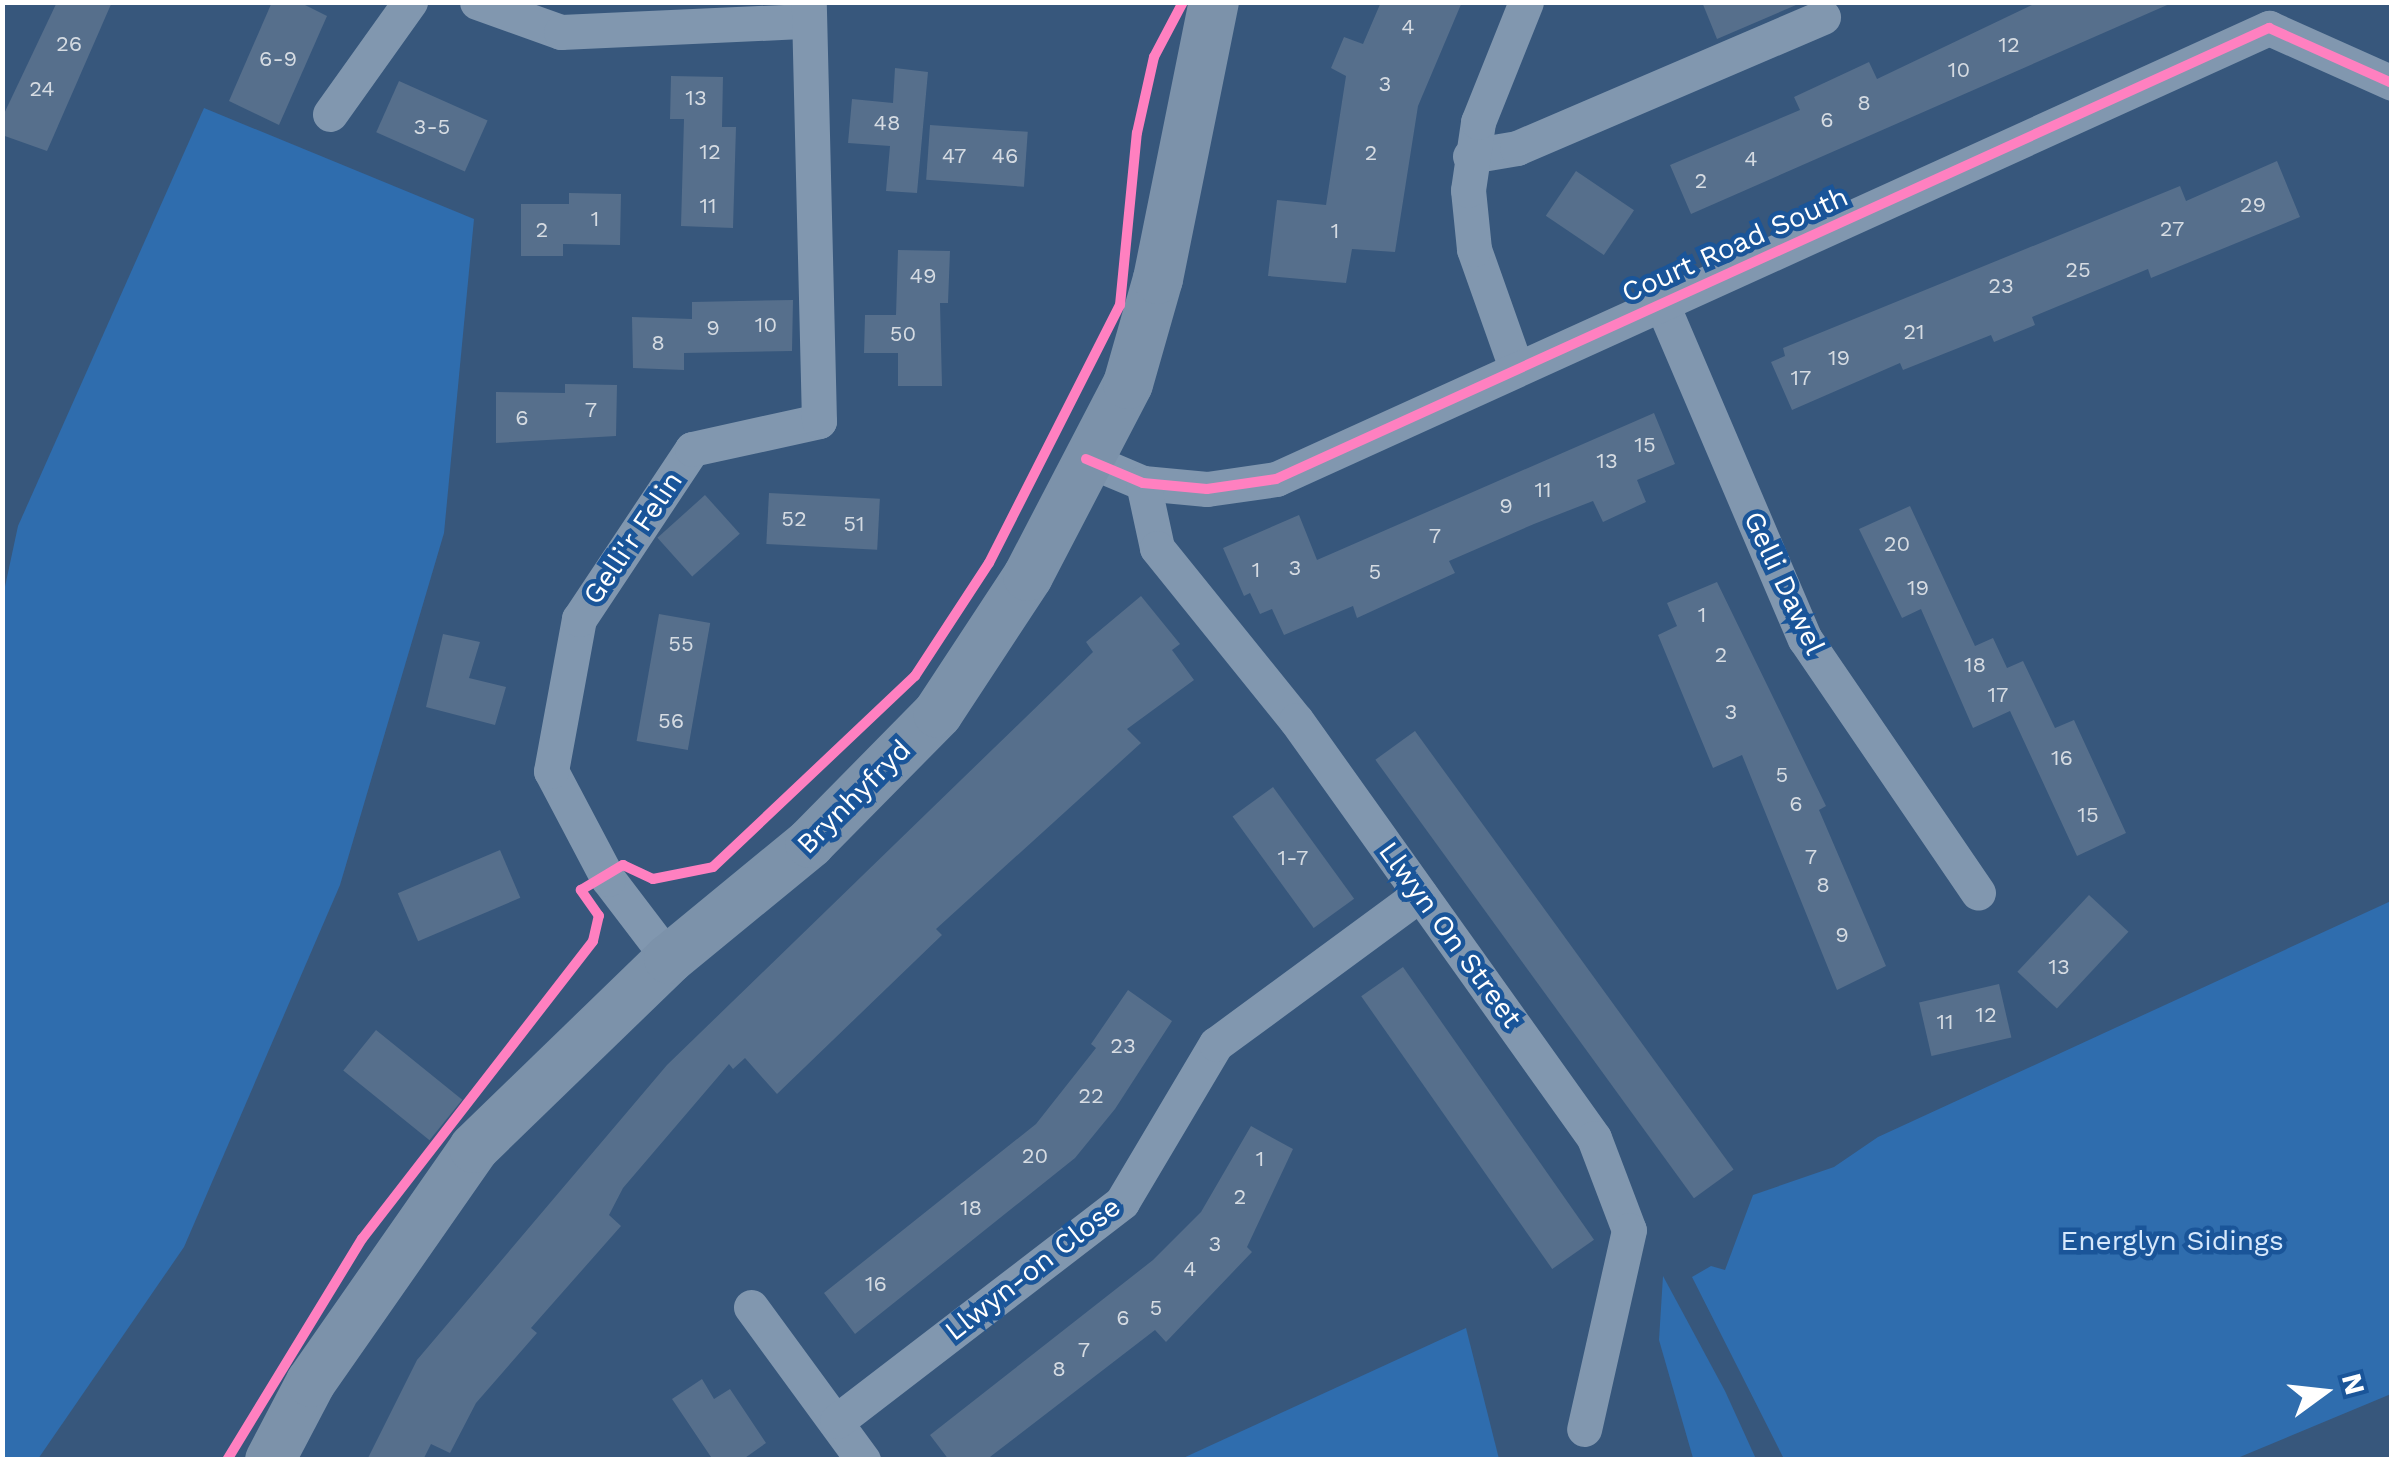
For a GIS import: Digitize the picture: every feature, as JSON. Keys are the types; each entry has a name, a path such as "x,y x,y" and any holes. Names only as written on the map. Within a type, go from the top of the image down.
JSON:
{"main road":[{"name":"Brynhyfryd","path":"270,1460 312,1382 474,1148 669,959 810,843 938,713 1028,576 1128,384 1158,279 1214,2"}],"street":[{"path":"330,114 410,2"},
{"path":"477,2 561,32 808,12"},
{"path":"1514,365 1474,249 1470,156 1526,2"},
{"name":"Gelli'r Felin","path":"669,959 608,879 551,771 579,619 692,449 818,420 808,12"},
{"path":"1470,156 1517,148 1824,17"},
{"name":"Court Road South","path":"1086,459 1143,484 1207,489 1276,480 1514,365 2269,28 2392,83"},
{"name":"Gelli Dawel","path":"1661,302 1805,639 1978,893"},
{"name":"Llwyn On Street","path":"1143,484 1157,548 1296,720 1594,1138 1629,1230 1584,1429"},
{"name":"Llwyn-on Close","path":"837,1421 1122,1202 1216,1044 1420,894"},
{"path":"751,1306 863,1460"}],"green space":[{"path":"204,108 474,219 444,533 340,885 184,1247 38,1459 3,1459 3,596 18,526"},
{"name":"Energlyn Sidings","path":"2391,901 2391,1394 2235,1459 1784,1459 1692,1277 1711,1266 1725,1270 1753,1195 1834,1167 1878,1137"},
{"path":"1663,1276 1725,1391 1756,1459 1693,1458 1659,1340"},
{"path":"1466,1328 1499,1459 1181,1459"}],"building":[{"path":"57,2 112,2 47,151 2,135 2,118"},
{"path":"272,2 299,2 327,16 279,125 229,101"},
{"path":"1381,2 1462,2 1418,106 1395,252 1352,249 1346,283 1268,276 1277,200 1326,205 1346,76 1331,68 1344,37 1363,44"},
{"path":"1702,2 1803,2 1717,39"},
{"path":"2038,2 2174,2 1691,214 1670,165 1800,110 1794,97 1869,62 1877,79"},
{"path":"895,68 928,72 917,193 886,191 890,146 848,143 852,99 893,103"},
{"path":"671,76 723,77 722,127 736,127 733,228 681,226 684,119 670,119"},
{"path":"399,81 488,120 465,172 376,132"},
{"path":"930,125 1028,132 1024,187 926,180"},
{"path":"2277,161 2300,217 2151,278 2148,269 2032,317 2035,325 1994,342 1991,335 1903,370 1900,363 1792,410 1771,362 1785,356 1783,348 2180,186 2186,201"},
{"path":"1576,171 1634,210 1604,255 1546,216"},
{"path":"569,193 621,194 620,245 563,244 563,256 521,256 521,204 569,204"},
{"path":"898,250 950,251 948,303 940,303 942,386 898,386 898,353 864,353 865,315 896,315"},
{"path":"793,300 792,351 684,353 684,370 633,368 632,317 692,319 692,302"},
{"path":"565,384 617,385 616,436 496,443 496,392 565,393"},
{"path":"1654,413 1675,464 1637,480 1646,502 1603,522 1593,501 1534,524 1449,561 1455,573 1357,618 1353,606 1284,635 1272,609 1260,614 1250,593 1244,596 1223,548 1299,515 1317,560"},
{"path":"769,493 880,499 877,550 766,544"},
{"path":"705,495 740,534 692,576 657,538"},
{"path":"1910,506 1975,646 1993,638 2007,668 2023,661 2055,728 2074,720 2126,833 2077,856 2010,711 1973,728 1921,609 1902,618 1859,529"},
{"path":"1717,582 1826,806 1819,810 1886,966 1837,990 1742,755 1713,768 1658,635 1677,626 1667,603"},
{"path":"1141,596 1180,644 1172,650 1194,680 1127,729 1141,743 936,929 942,935 777,1094 745,1058 733,1069 729,1064 623,1188 609,1215 621,1226 531,1328 537,1333 476,1403 450,1453 431,1444 423,1460 367,1460 417,1360 667,1065 1093,652 1086,642"},
{"path":"659,614 710,623 688,750 637,741"},
{"path":"443,634 480,642 469,678 506,687 495,725 426,707"},
{"path":"1415,731 1734,1169 1694,1198 1375,760"},
{"path":"1273,787 1354,899 1314,928 1233,816"},
{"path":"500,850 520,898 418,941 398,893"},
{"path":"2089,895 2128,932 2057,1009 2017,972"},
{"path":"1403,967 1594,1240 1552,1269 1361,996"},
{"path":"1999,984 2011,1038 1931,1056 1919,1002"},
{"path":"1128,990 1172,1021 1115,1109 1075,1158 855,1334 824,1293 1036,1124 1096,1048 1091,1044"},
{"path":"376,1030 462,1100 430,1140 343,1070"},
{"path":"1251,1126 1293,1149 1247,1247 1252,1252 1166,1342 1155,1330 986,1460 949,1460 930,1435 1153,1260 1201,1212"},
{"path":"702,1379 714,1399 730,1389 766,1443 742,1460 713,1460 672,1399"}],"cycle path":[{"path":"227,1460 362,1239 593,941 599,916 581,890 623,865 653,879 713,867 915,676 989,563 1120,305 1137,133 1154,57 1183,2"},
{"path":"1086,459 1143,483 1207,489 1276,479 2269,28 2392,83"}]}
